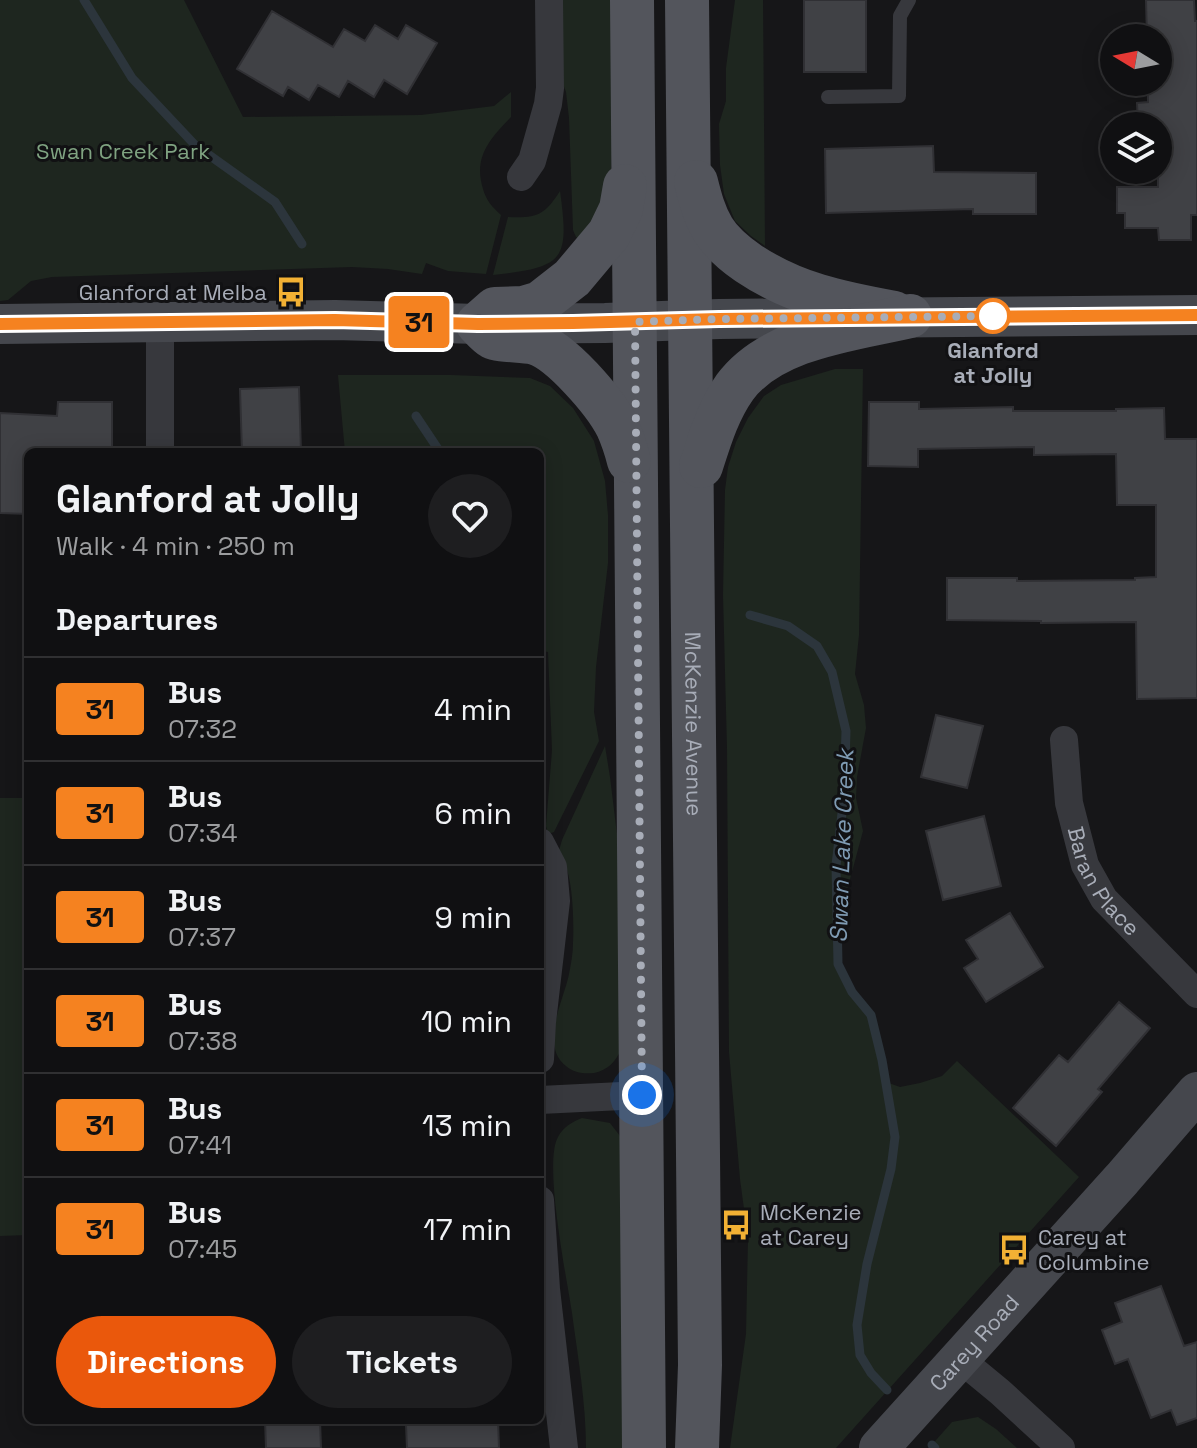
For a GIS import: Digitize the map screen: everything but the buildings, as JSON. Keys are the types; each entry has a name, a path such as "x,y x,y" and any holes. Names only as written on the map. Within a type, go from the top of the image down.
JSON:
{"main road":[{"path":"632,0 644,1448"},
{"name":"McKenzie Avenue","path":"687,0 700,1365 697,1448"},
{"path":"478,324 495,309 523,308 540,303 572,278 601,244 621,209 632,140"},
{"path":"688,153 705,215 715,232 738,256 792,289 845,304 910,316"},
{"path":"0,324 335,320 478,324 910,316 1197,315"},
{"path":"691,499 714,423 736,385 766,358 820,336 910,316"},
{"path":"478,324 494,338 536,343 549,349 588,387 616,424 624,442 636,490"},
{"name":"Carey Road","path":"879,1448 1197,1092"}],"street":[{"path":"521,177 532,161 548,104 549,0"},
{"path":"160,322 160,448"},
{"name":"Baran Place","path":"1064,740 1069,803 1085,865 1104,899 1197,994"},
{"path":"544,850 553,867 556,901 544,1005"},
{"path":"544,1100 642,1095"},
{"path":"544,1259 564,1448"},
{"path":"960,1359 1061,1448"}],"lane":[{"path":"828,97 899,96 900,16 909,0"}],"green space":[{"name":"Swan Creek Park","path":"0,0 184,0 243,117 421,115 494,106 511,92 511,117 485,149 480,167 486,197 501,215 486,274 448,271 426,263 422,274 352,267 52,277 31,281 8,300 0,301"},
{"path":"561,0 612,0 611,171 606,194 584,243 573,230"},
{"path":"735,0 763,0 765,246 735,221 724,194 720,165 719,124 726,101 726,68"},
{"path":"560,191 564,233 562,247 556,257 548,264 534,268 493,275 508,217 539,214"},
{"path":"835,369 863,369 859,635 855,674 864,705 866,728 856,798 863,831 839,920 838,964 852,992 871,1015 886,1082 900,1087 920,1083 942,1076 957,1061 1079,1177 836,1448 730,1448 746,1334 748,1239 729,1052 723,595 725,490 736,442 764,396 781,385"},
{"path":"338,375 530,378 550,386 573,408 594,441 605,481 608,515 608,563 594,712 599,741 554,832 548,834 546,826 552,750 548,652 544,652 544,448 345,448"},
{"path":"605,746 621,867 621,1050 607,1068 587,1073 576,1072 566,1066 554,1046 556,1022 569,974 573,935 569,878 558,854"},
{"path":"0,798 24,798 24,1235 0,1236"},
{"path":"582,1118 610,1123 620,1136 623,1448 586,1448 581,1380 553,1171 558,1137 562,1130"},
{"path":"978,1417 1017,1448 929,1448 952,1422"}],"waterway":[{"name":"Swan Lake Creek","path":"84,0 132,78 195,145 275,202 302,244"},
{"name":"Swan Lake Creek","path":"416,416 437,448"},
{"name":"Swan Lake Creek","path":"750,615 788,626 817,646 832,672 846,731 844,796 836,865 838,964 852,992 871,1015 895,1137 891,1169 867,1264 857,1325 860,1355 887,1390"},
{"name":"Swan Lake Creek","path":"932,1445 935,1448"}],"bus line":[{"name":"31","path":"0,324 335,320 478,324 910,316 1197,315"}],"place":[{"name":"Glanford at Melba","path":"291,292"},
{"name":"Glanford at Jolly","path":"993,316"},
{"name":"McKenzie at Carey","path":"736,1225"},
{"name":"Carey at Columbine","path":"1014,1250"}],"route":[{"path":"642,1095 635,322 1001,316 993,316"}]}
